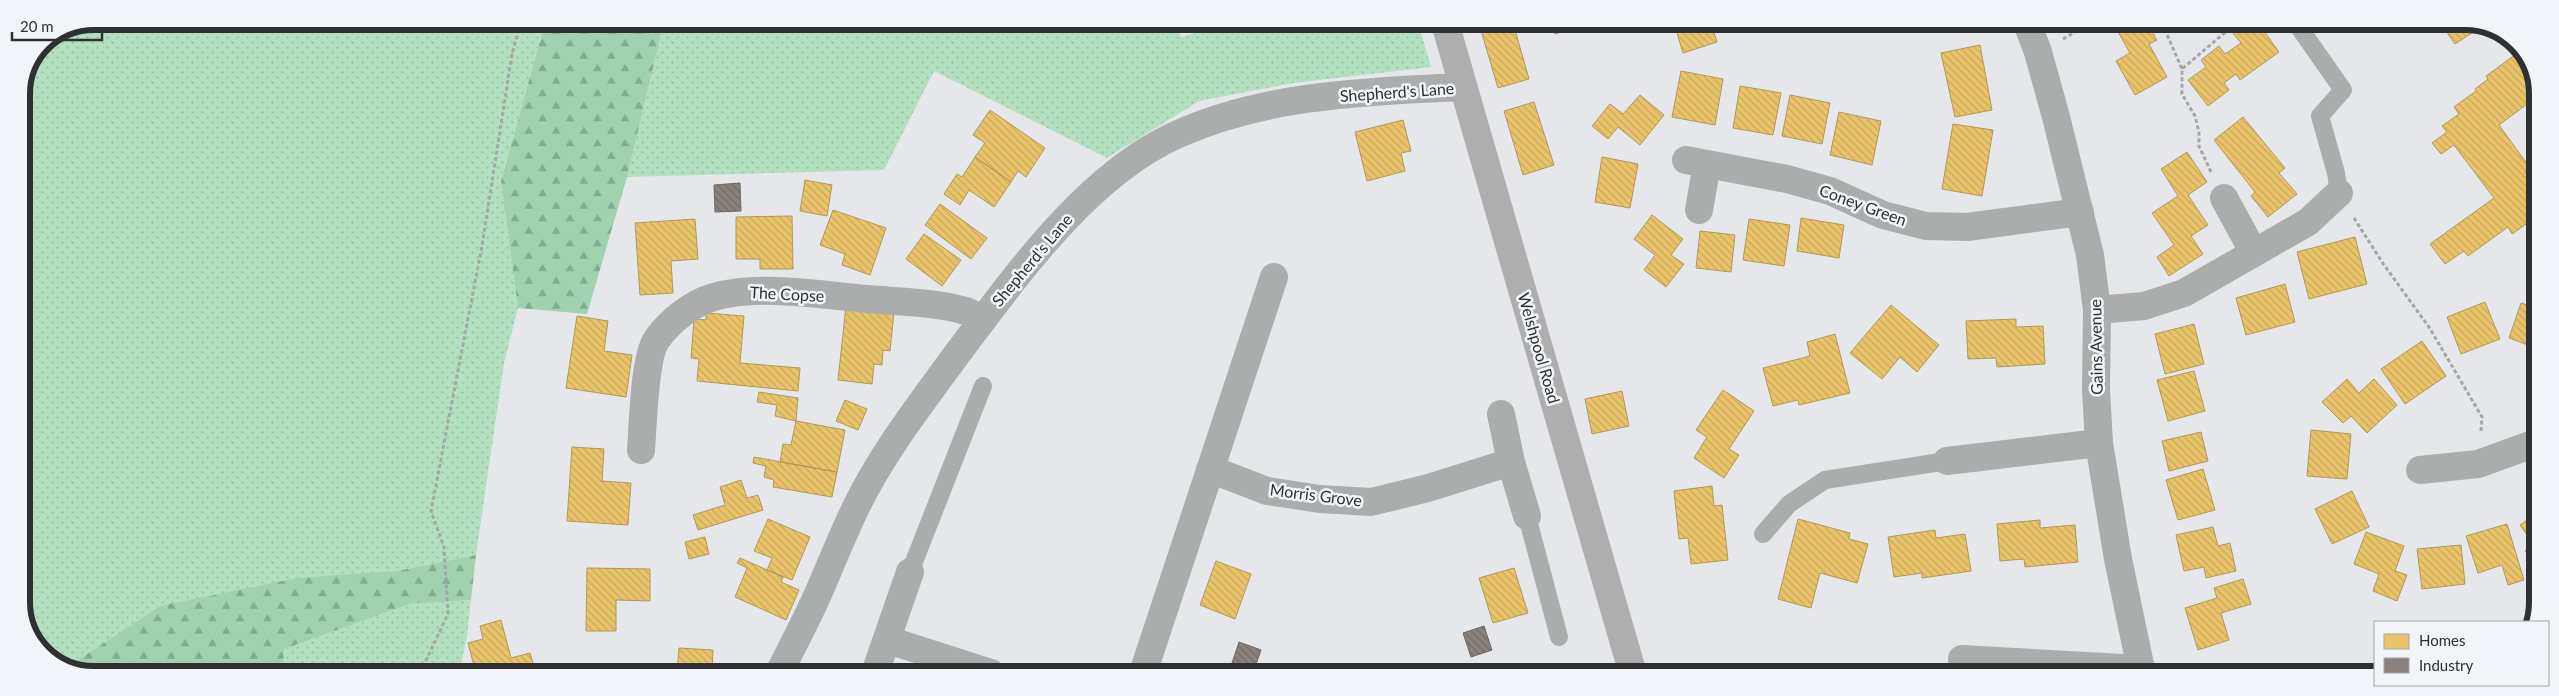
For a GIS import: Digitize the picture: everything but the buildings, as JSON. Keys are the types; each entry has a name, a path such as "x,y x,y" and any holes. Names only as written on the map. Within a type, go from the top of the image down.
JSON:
{"main road":[{"name":"Welshpool Road","path":"1447,30 1631,666"}],"street":[{"name":"Gains Avenue","path":"2030,30 2038,52 2090,256 2097,310 2096,390 2098,443 2118,559 2141,666"},
{"name":"Shepherd's Lane","path":"782,666 816,598 858,503 903,428 1038,249 1082,201 1136,159 1174,136 1216,119 1261,105 1394,90 1463,87"},
{"name":"Coney Green","path":"1699,210 1697,162 1830,191 1883,216 1926,226 1968,227 2080,212"},
{"path":"2097,310 2144,306 2184,293 2308,222 2339,193"},
{"path":"2224,198 2254,253"},
{"path":"1146,666 1274,277"},
{"name":"The Copse","path":"641,450 650,360 656,341 670,323 692,307 713,297 747,291 894,301 948,307 969,312 982,322"},
{"path":"1500,414 1511,462 1527,516"},
{"path":"1947,461 2098,443"},
{"path":"2420,470 2478,464 2529,446"},
{"name":"Morris Grove","path":"1210,469 1267,491 1320,499 1371,502 1428,488 1511,462"},
{"path":"878,666 910,572"},
{"path":"888,640 969,666"},
{"path":"1962,659 2059,666"}],"lane":[{"path":"2300,30 2343,90 2320,116 2336,173 2339,193"},
{"path":"910,572 983,386"},
{"path":"1763,534 1789,504 1825,480 1947,461"},
{"path":"1527,516 1559,636"}],"path":[{"path":"423,666 448,614 444,547 431,511 482,246 512,54 519,30"},
{"path":"2165,30 2182,69 2182,94 2195,116 2199,132 2199,146 2224,198"},
{"path":"2182,69 2228,30"},
{"path":"2339,193 2384,265 2429,327 2482,417 2478,464"}],"green space":[{"path":"94,30 543,30 501,180 518,308 504,363 476,555 397,571 160,606 74,663 58,655 43,641 31,615 30,94 31,81 41,58 58,41 69,35 81,31"},
{"path":"543,30 662,30 627,177 587,314 518,308 501,181"},
{"path":"662,30 1179,30 1181,37 1204,30 1420,30 1431,67 1293,83 1199,101 1107,158 934,71 884,170 627,177"},
{"path":"476,555 471,600 410,604 284,649 283,666 94,666 74,663 160,606 297,578 397,571"},
{"path":"471,600 467,636 461,666 283,666 284,649 410,604"}]}
